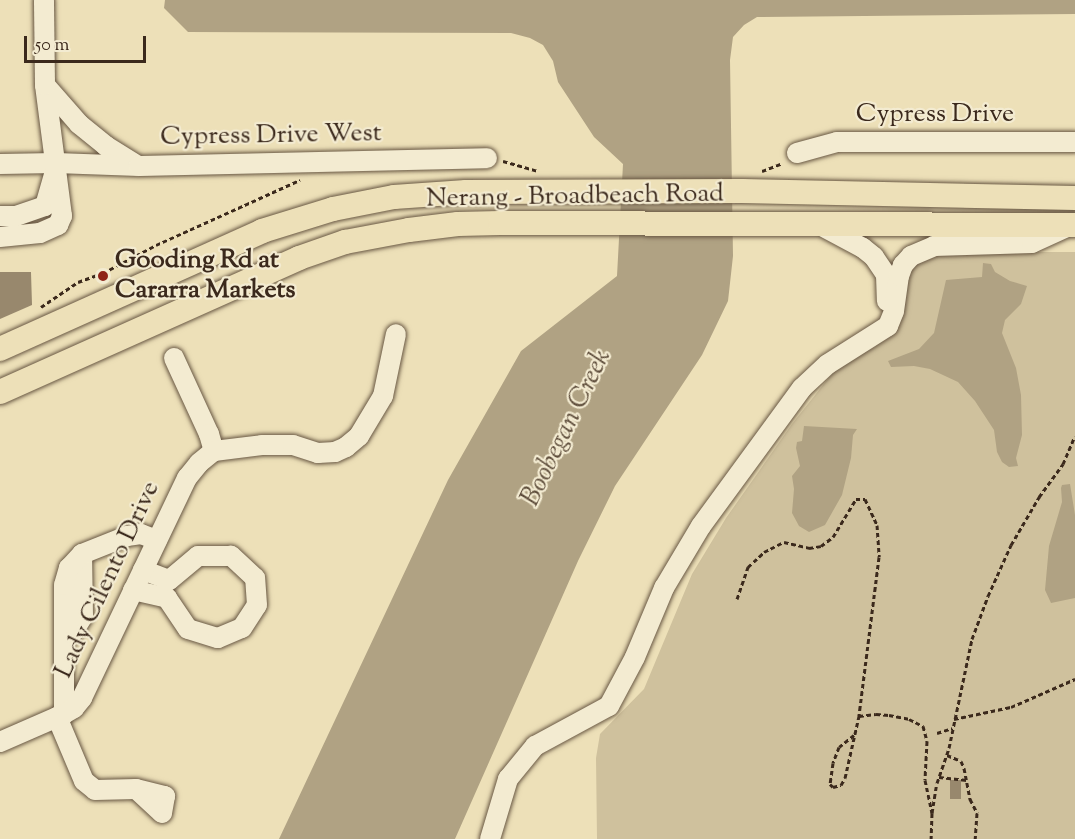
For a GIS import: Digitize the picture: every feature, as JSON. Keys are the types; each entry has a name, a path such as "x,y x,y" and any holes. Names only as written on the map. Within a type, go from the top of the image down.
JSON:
{"main road":[{"name":"Nerang - Broadbeach Road","path":"0,349 243,239 297,218 394,196 742,191 1075,198"},
{"name":"Nerang - Broadbeach Road","path":"0,392 267,270 345,242 409,230 458,224 611,222 1074,225"}],"street":[{"path":"0,237 40,233 58,225 62,216 45,85 44,0"},
{"path":"45,85 79,124 106,146 139,166"},
{"name":"Cypress Drive","path":"797,153 837,142 1075,142"},
{"name":"Cypress Drive West","path":"0,164 56,163 139,166 487,158"},
{"path":"0,216 16,216 45,206 56,163"},
{"path":"815,223 864,248 880,264 887,284 885,313 869,337"},
{"path":"490,839 508,779 535,746 609,706 635,657 664,588 701,526 802,388 828,364 883,330 892,319 903,266 917,251 934,246 1032,243 1074,225"},
{"path":"880,264 903,266"},
{"path":"174,358 209,434 214,452 262,445 293,445 318,453 335,452 346,447 359,436 383,396 396,334"},
{"name":"Lady Cilento Drive","path":"0,742 61,715 74,708 82,698 187,478 214,452"},
{"path":"136,789 95,790 84,781 61,715 64,639 73,632 83,616 82,554 135,534 157,540"},
{"path":"134,590 167,598 188,629 218,638 242,628 256,605 255,578 231,556 198,556 169,580 143,570"}],"path":[{"path":"757,172 778,167 797,153"},
{"path":"487,158 511,162 541,173"},
{"path":"37,310 78,282 103,273 156,244 299,182 309,162"},
{"path":"931,839 932,813 939,777 947,755 972,639 1011,545 1039,497 1064,464 1075,436"},
{"path":"737,598 748,567 764,552 784,542 809,548 820,546 833,537 856,498 865,499 877,525 879,557 859,716 845,778 841,785 833,787 830,784 833,762 839,747 854,735"},
{"path":"954,719 1011,706 1075,679"},
{"path":"859,716 889,715 909,719 924,726 927,741 926,780 932,813"},
{"path":"937,733 952,728"},
{"path":"947,755 961,762 968,780 970,799 977,813 975,839"},
{"path":"939,777 968,780"}],"shaded area":[{"path":"939,252 1075,252 1075,839 597,839 596,758 600,734 644,689 692,574 726,518 792,424 839,365 875,347 891,333 904,281 916,257"}],"water":[{"name":"Boobegan Creek","path":"165,0 1075,0 1075,14 757,17 744,25 733,37 730,60 733,256 728,301 702,355 615,486 578,561 455,839 279,839 448,480 521,351 617,276 623,164 594,137 558,82 553,61 543,45 530,38 511,33 188,32 164,8"},
{"path":"983,263 991,264 995,272 1010,281 1027,286 1021,304 1005,320 1002,333 1016,368 1021,395 1022,435 1016,458 1018,466 1009,467 1002,462 997,452 994,430 975,401 958,382 930,369 914,366 891,367 888,361 919,349 934,333 946,280 982,277"},
{"path":"804,426 857,429 853,435 851,458 842,495 825,525 809,532 799,526 792,513 794,489 792,476 800,466 796,448 797,442 802,441"},
{"path":"1070,484 1075,515 1075,598 1051,603 1045,590 1049,546 1062,502 1062,485"}],"building":[{"path":"0,272 31,272 32,305 0,319"},
{"path":"950,780 961,780 961,799 950,799"}],"place":[{"name":"Gooding Rd at Cararra Markets","path":"103,276"}]}
